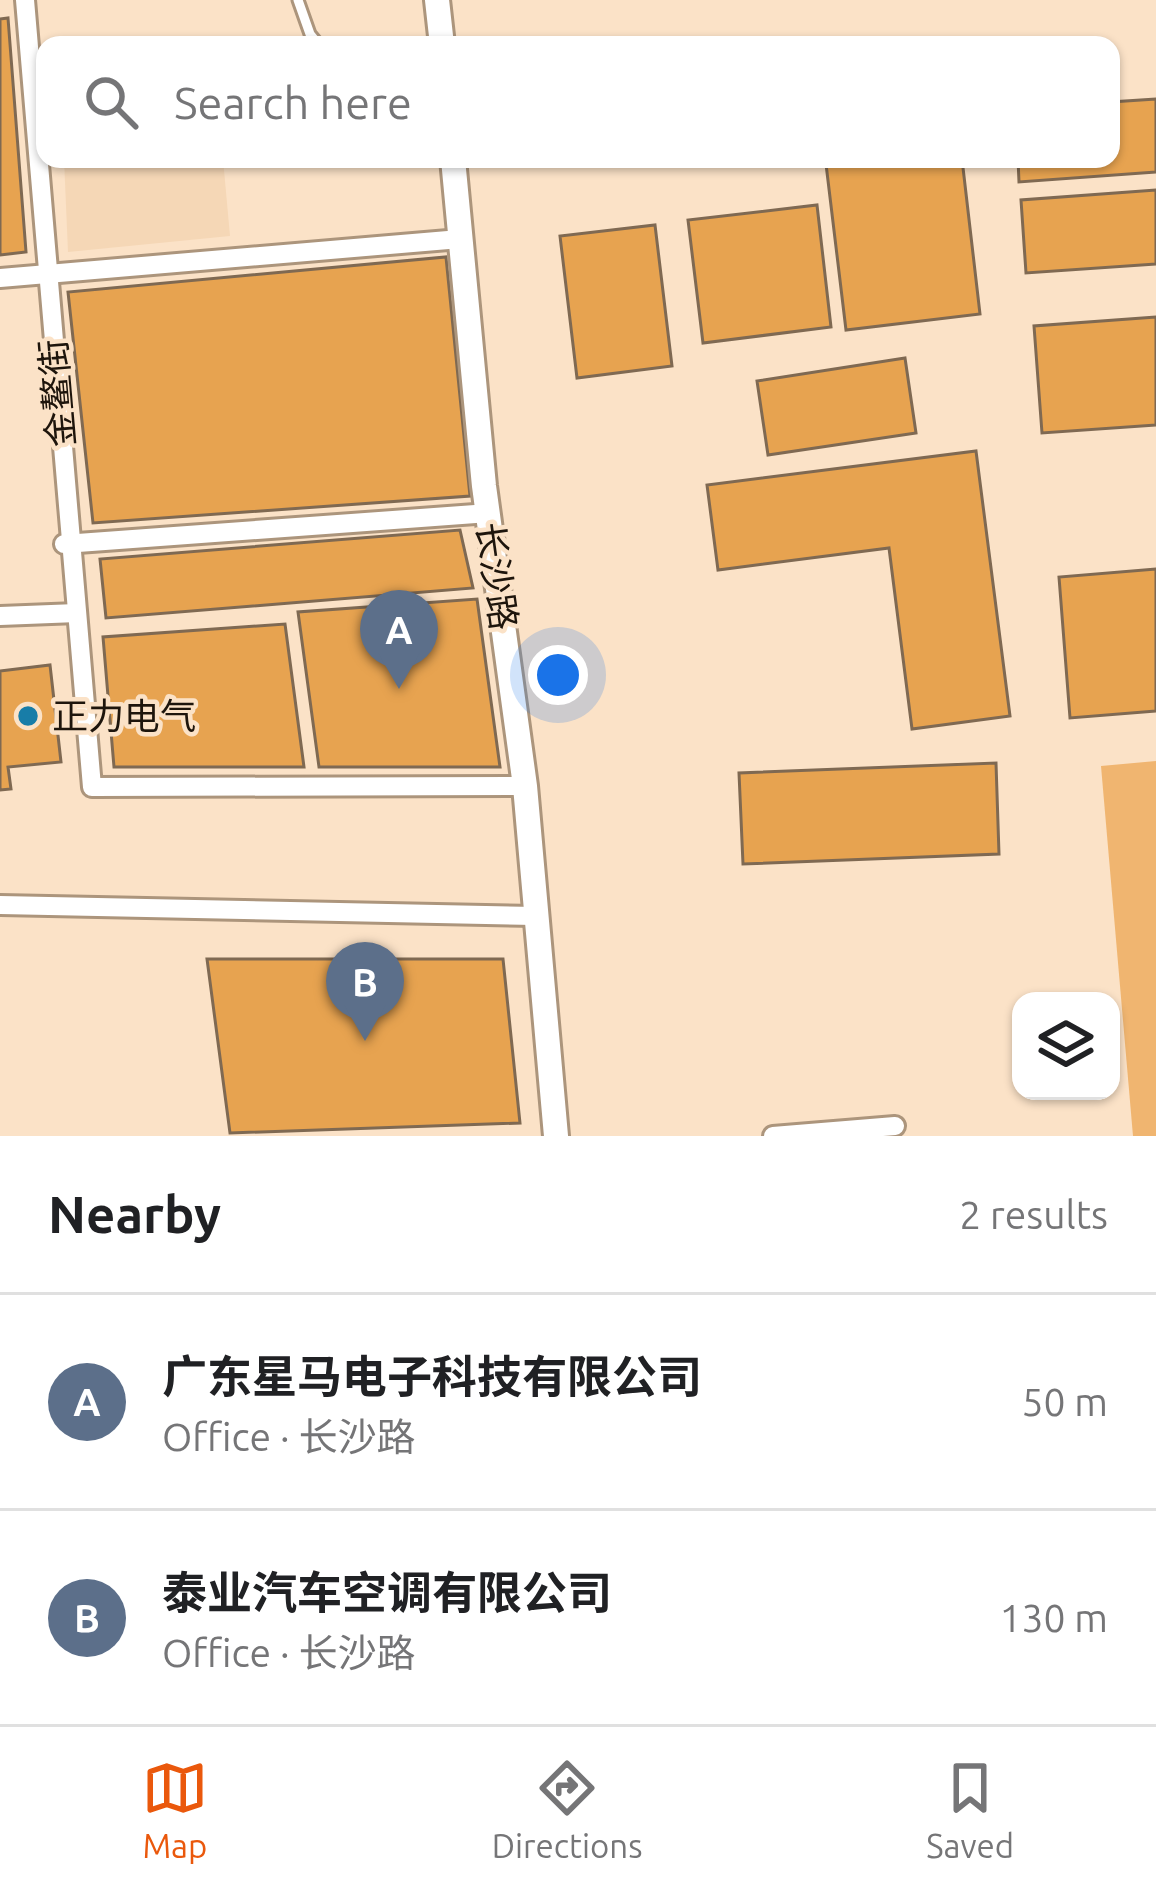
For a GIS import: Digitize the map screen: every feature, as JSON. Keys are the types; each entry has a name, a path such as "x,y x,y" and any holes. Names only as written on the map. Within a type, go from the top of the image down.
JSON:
{"street":[{"name":"金鳌街","path":"25,0 36,136"},
{"path":"437,0 441,36"},
{"name":"金鳌街","path":"39,168 92,787 525,786"},
{"name":"长沙路","path":"454,168 489,513 525,786 556,1136"},
{"path":"0,278 460,239"},
{"path":"64,544 489,513"},
{"path":"0,616 77,613"},
{"path":"0,905 535,916"},
{"path":"773,1136 895,1126"}],"lane":[{"path":"298,0 312,36"}],"shaded area":[{"path":"64,168 224,168 230,236 68,252"},
{"path":"1156,761 1156,1136 1133,1136 1101,766"}],"building":[{"path":"8,18 26,252 0,255 0,19"},
{"path":"1156,99 1156,172 1019,182 1018,168 1120,168 1120,101"},
{"path":"826,168 963,168 980,314 846,330"},
{"path":"1156,190 1156,264 1026,273 1021,200"},
{"path":"817,205 831,327 703,343 688,220"},
{"path":"655,225 672,366 577,378 560,236"},
{"path":"446,257 470,496 93,523 68,292"},
{"path":"1156,317 1156,425 1042,433 1034,326"},
{"path":"905,358 916,433 768,455 757,381"},
{"path":"976,451 1010,716 912,729 889,548 718,570 707,485"},
{"path":"460,530 473,588 106,618 100,559"},
{"path":"1156,569 1156,711 1070,718 1059,577"},
{"path":"477,599 500,767 319,767 298,612"},
{"path":"285,624 304,767 114,767 103,637"},
{"name":"正力电气","path":"50,665 61,762 8,767 11,789 0,790 0,671"},
{"path":"996,763 999,854 743,864 739,773"},
{"path":"207,959 503,959 520,1123 230,1133"}],"place":[{"name":"广东星马电子科技有限公司","path":"399,689"},
{"name":"正力电气","path":"28,716"},
{"name":"泰业汽车空调有限公司","path":"365,1041"}]}
